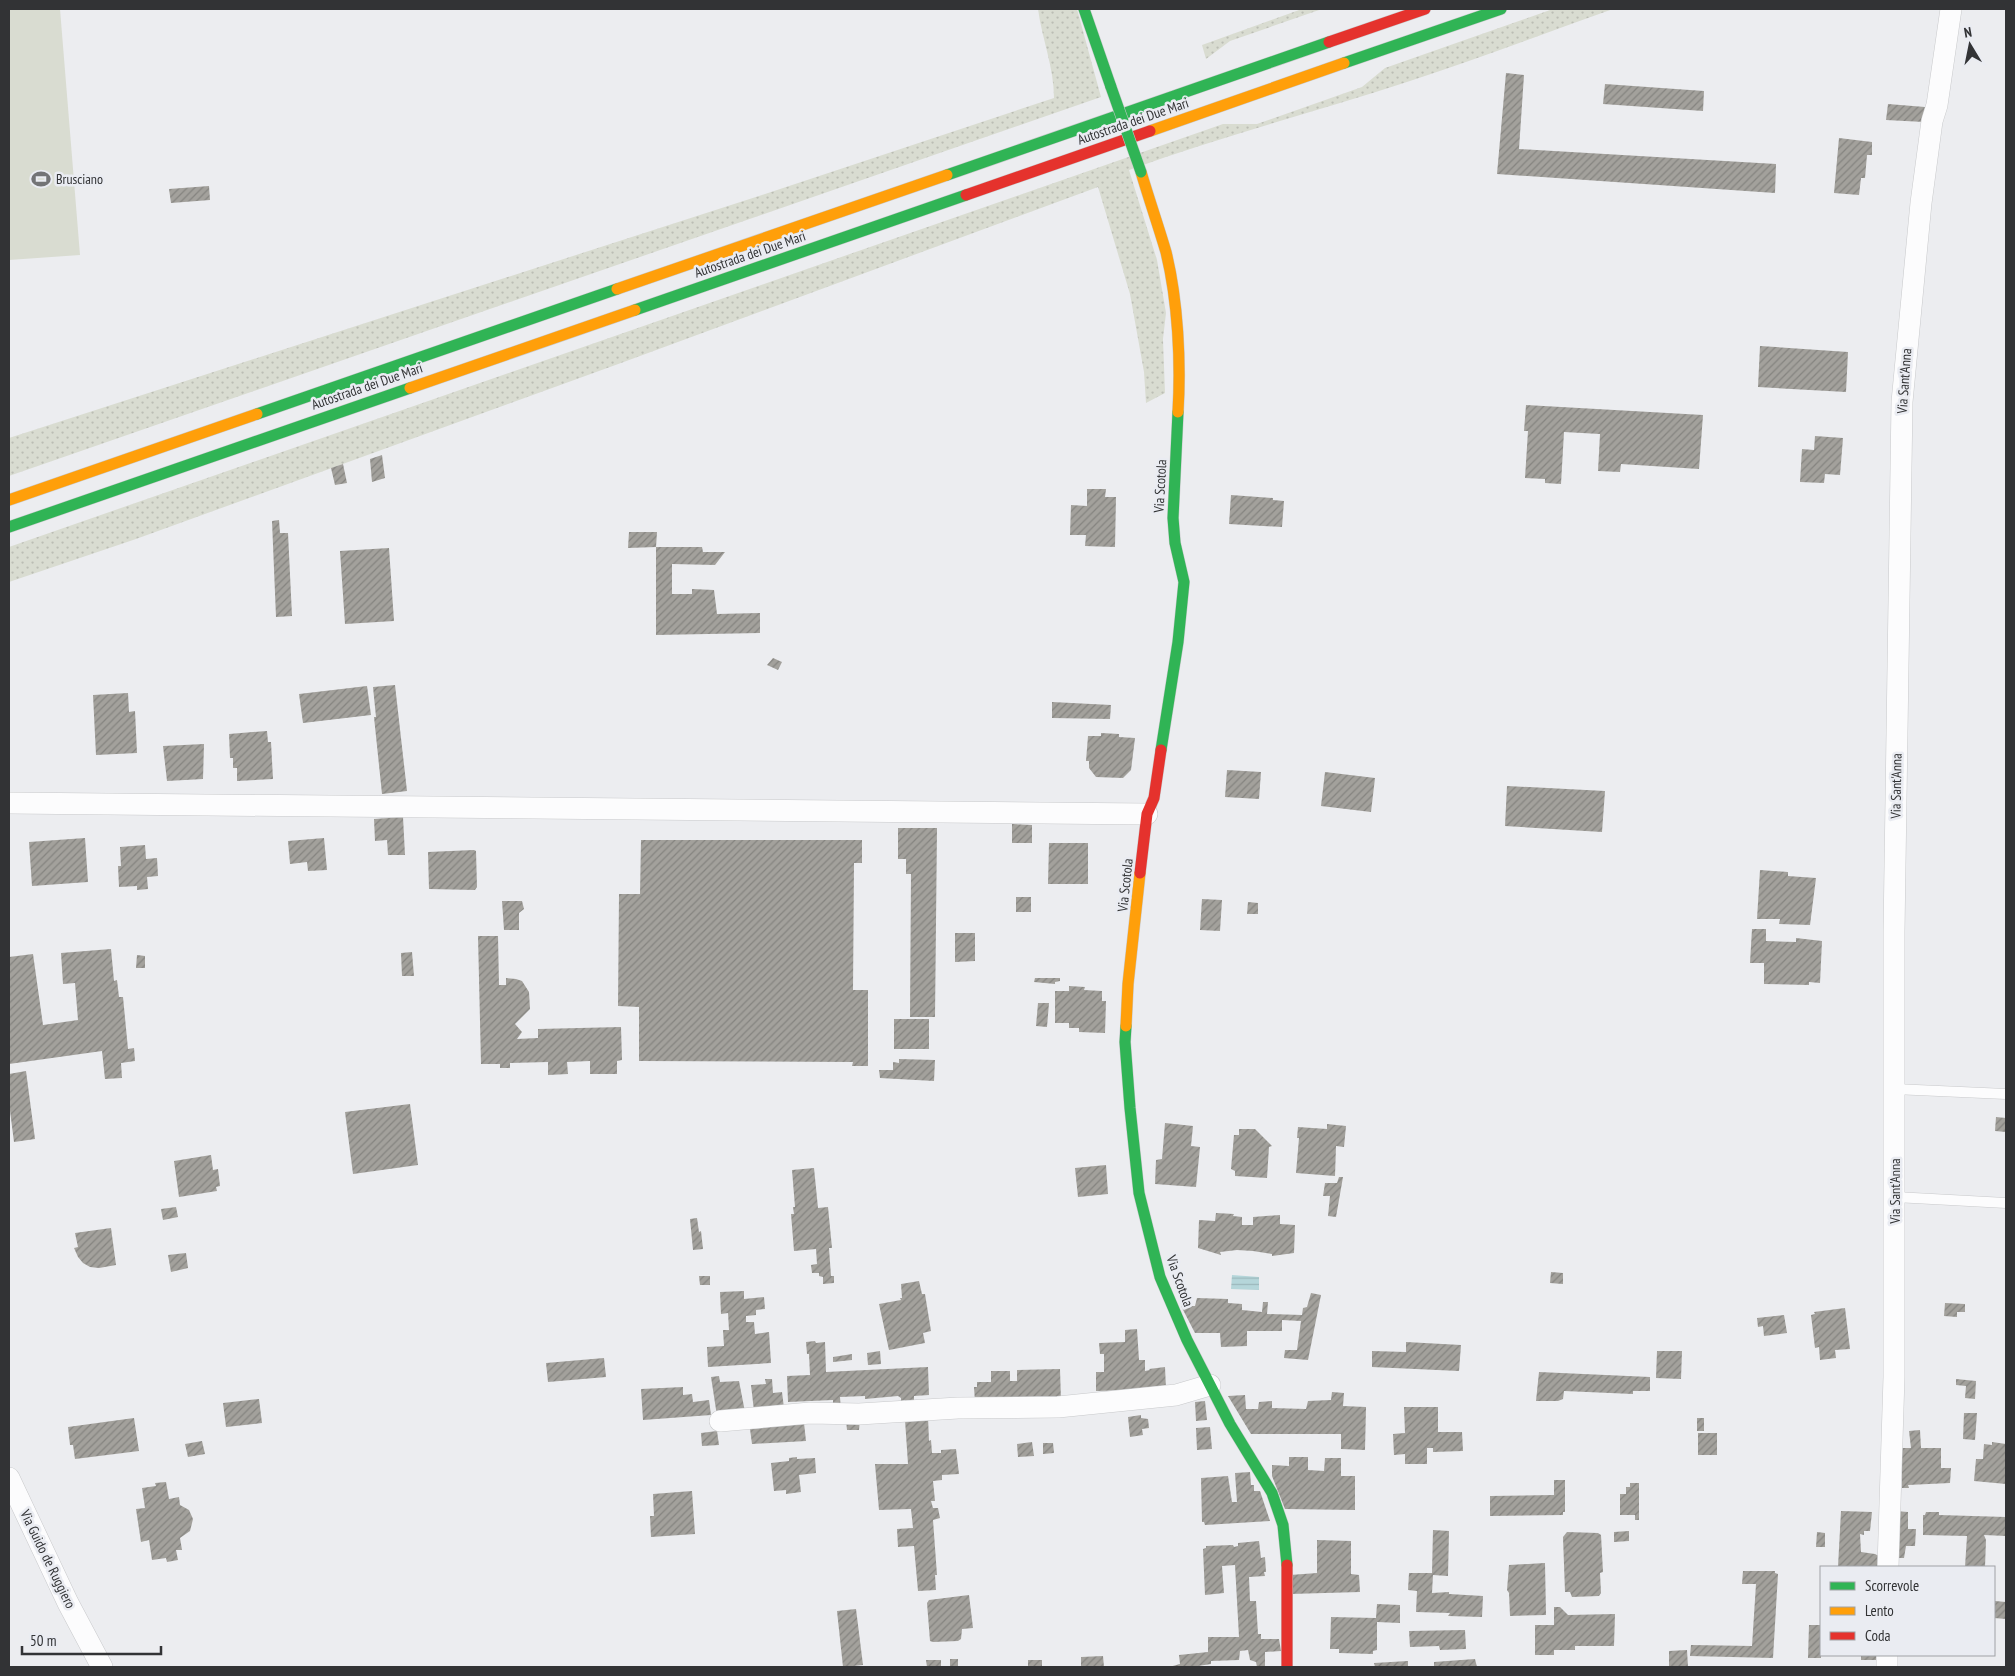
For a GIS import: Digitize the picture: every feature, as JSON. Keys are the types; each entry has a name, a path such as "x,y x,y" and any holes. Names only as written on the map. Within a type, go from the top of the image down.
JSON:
{"main road":[{"name":"Via Scotola","path":"1084,9 1141,172 1166,254 1176,316 1180,380 1173,518 1175,542 1184,582 1178,642 1154,798 1147,814 1128,994 1125,1042 1139,1193 1160,1277 1187,1340 1230,1424 1272,1494 1283,1525 1287,1552 1287,1667"},
{"name":"Autostrada dei Due Mari","path":"9,500 1426,9"},
{"name":"Autostrada dei Due Mari","path":"9,527 1501,9"}],"street":[{"name":"Via Sant'Anna","path":"1888,1566 1894,1416 1894,942 1902,402 1922,194 1951,9"},
{"path":"9,803 1147,814"},
{"path":"720,1421 810,1412 859,1414 958,1408 1058,1407 1176,1396 1210,1385"},
{"name":"Via Guido de Ruggiero","path":"9,1478 68,1603 102,1667"}],"lane":[{"path":"1894,1089 2006,1094"},
{"path":"1895,1198 2006,1203"}],"shaded area":[{"name":"Brusciano","path":"9,9 60,9 80,255 9,260"},
{"path":"1038,9 1077,9 1101,97 9,476 9,438 762,195 1054,98 1052,75"},
{"path":"1302,9 1322,9 1230,41 1206,59 1202,45"},
{"path":"1553,9 1613,9 1435,73 1198,146 1129,170 1157,260 1166,313 1163,339 1165,393 1146,403 1144,372 1130,294 1098,187 136,539 9,582 9,547 1223,124 1257,124 1362,87 1385,68"}],"water":[{"path":"1232,1275 1259,1277 1259,1290 1231,1289"}],"building":[{"path":"1506,73 1524,75 1519,149 1776,164 1775,193 1497,174"},
{"path":"1605,84 1704,91 1703,111 1603,104"},
{"path":"1888,104 1925,107 1924,122 1886,120"},
{"path":"1839,138 1872,142 1872,155 1867,155 1865,178 1861,178 1859,195 1834,193"},
{"path":"209,186 210,200 171,203 169,189"},
{"path":"1760,346 1848,352 1846,392 1758,387"},
{"path":"1526,405 1703,415 1699,469 1621,464 1620,472 1598,471 1600,434 1564,432 1561,484 1545,483 1545,479 1525,478 1528,431 1524,431"},
{"path":"1815,436 1843,438 1840,475 1825,474 1824,483 1800,482 1802,449 1814,450"},
{"path":"382,455 385,478 372,482 370,459"},
{"path":"343,464 347,483 335,485 331,468"},
{"path":"1087,489 1106,489 1105,497 1116,497 1115,547 1085,546 1086,535 1070,535 1071,505 1087,506"},
{"path":"1231,495 1273,498 1273,500 1284,501 1282,527 1229,524"},
{"path":"279,520 280,533 288,533 292,616 276,617 272,521"},
{"path":"629,532 657,532 656,547 628,548"},
{"path":"656,547 702,547 703,552 725,552 715,565 672,564 672,594 692,594 692,589 714,590 717,614 760,613 760,633 656,635"},
{"path":"389,548 394,621 345,624 340,551"},
{"path":"773,658 782,662 778,670 767,665"},
{"path":"395,685 407,791 382,794 374,717 376,717 373,687"},
{"path":"367,686 371,715 303,723 299,694"},
{"path":"128,693 129,712 135,711 137,753 96,755 93,695"},
{"path":"1052,702 1111,705 1110,719 1052,718"},
{"path":"267,731 268,742 271,742 273,779 237,781 237,768 233,768 233,758 230,758 229,734"},
{"path":"1101,733 1119,734 1119,737 1135,738 1131,770 1123,778 1096,777 1089,768 1089,761 1086,761 1088,736 1101,736"},
{"path":"204,744 203,779 167,781 163,746"},
{"path":"1227,770 1261,772 1259,799 1225,797"},
{"path":"1325,772 1375,778 1371,812 1321,806"},
{"path":"1507,786 1605,791 1602,832 1505,826"},
{"path":"403,817 405,855 388,855 387,840 375,841 374,819"},
{"path":"1012,824 1032,825 1032,843 1012,843"},
{"path":"898,828 937,828 935,1017 910,1017 911,874 906,874 906,859 898,859"},
{"path":"85,838 88,882 32,886 29,842"},
{"path":"324,838 327,870 308,871 307,862 290,864 288,841"},
{"path":"641,840 862,840 862,863 854,863 853,990 868,990 868,1066 852,1066 853,1062 639,1061 639,1007 618,1006 619,894 640,894"},
{"path":"1049,843 1088,843 1088,884 1048,884"},
{"path":"145,845 146,859 157,858 158,876 147,877 148,889 137,890 137,886 119,887 118,866 121,866 120,847"},
{"path":"476,851 477,887 475,890 429,889 428,852"},
{"path":"1760,870 1788,872 1788,876 1816,878 1810,925 1779,924 1780,919 1757,919"},
{"path":"1016,897 1031,897 1031,912 1016,912"},
{"path":"1202,899 1222,900 1220,931 1200,930"},
{"path":"502,901 522,901 524,909 519,913 519,930 504,930"},
{"path":"1248,902 1258,903 1258,914 1247,914"},
{"path":"1752,929 1766,929 1766,941 1796,942 1796,938 1822,941 1820,983 1809,982 1809,985 1764,984 1764,963 1750,963"},
{"path":"955,933 975,933 975,961 955,962"},
{"path":"478,936 498,936 499,985 506,985 506,978 516,979 522,981 529,992 530,1009 515,1024 522,1032 517,1039 538,1038 538,1029 621,1027 622,1060 617,1061 617,1074 590,1074 590,1061 567,1062 568,1074 548,1075 548,1062 510,1063 510,1068 500,1068 500,1064 481,1064"},
{"path":"111,949 114,981 117,980 119,997 123,997 128,1049 134,1048 135,1061 121,1063 122,1078 105,1079 102,1051 9,1064 9,957 33,954 43,1025 78,1020 75,983 63,984 61,953"},
{"path":"412,952 414,976 402,976 401,953"},
{"path":"137,955 145,956 145,968 136,968"},
{"path":"1035,978 1060,978 1060,981 1055,982 1055,984 1034,982"},
{"path":"1069,986 1085,987 1084,990 1102,991 1102,1001 1106,1001 1105,1033 1079,1032 1079,1028 1069,1028 1069,1023 1055,1023 1055,991 1069,991"},
{"path":"1038,1003 1049,1003 1047,1027 1036,1026"},
{"path":"894,1019 929,1019 929,1049 894,1049"},
{"path":"899,1059 935,1060 934,1081 880,1078 879,1070 893,1070 893,1062 899,1063"},
{"path":"26,1071 35,1139 14,1142 9,1103 9,1074"},
{"path":"410,1104 418,1165 353,1174 345,1112"},
{"path":"1996,1117 2006,1118 2006,1132 1995,1131"},
{"path":"1165,1123 1193,1126 1191,1146 1200,1147 1196,1187 1155,1184 1156,1160 1162,1159"},
{"path":"1327,1124 1346,1126 1344,1147 1336,1146 1335,1176 1296,1173 1298,1127 1327,1129"},
{"path":"1239,1129 1255,1129 1272,1146 1269,1147 1267,1178 1235,1176 1235,1171 1231,1169 1234,1135 1239,1135"},
{"path":"211,1155 213,1170 218,1169 220,1186 216,1187 217,1191 179,1197 174,1161"},
{"path":"1106,1165 1108,1194 1078,1197 1075,1168"},
{"path":"814,1168 818,1208 828,1207 832,1248 829,1248 831,1276 834,1276 834,1283 823,1284 823,1277 819,1276 819,1273 812,1273 811,1265 817,1264 816,1249 794,1251 791,1214 794,1214 793,1207 795,1207 792,1170"},
{"path":"1339,1177 1343,1177 1336,1217 1328,1216 1330,1196 1323,1196 1325,1183 1337,1183"},
{"path":"176,1207 178,1217 163,1220 161,1209"},
{"path":"1216,1213 1234,1214 1233,1216 1242,1217 1242,1225 1253,1225 1253,1217 1280,1215 1280,1224 1295,1225 1294,1253 1272,1256 1272,1254 1237,1250 1220,1252 1221,1255 1198,1248 1199,1220 1215,1221"},
{"path":"697,1218 703,1249 693,1250 690,1219"},
{"path":"111,1228 116,1265 99,1268 90,1267 83,1263 74,1248 78,1247 75,1233"},
{"path":"186,1253 188,1268 171,1272 168,1255"},
{"path":"1551,1272 1563,1273 1563,1284 1550,1283"},
{"path":"699,1276 710,1276 710,1285 700,1285"},
{"path":"919,1281 922,1294 925,1294 931,1331 923,1333 925,1343 889,1350 879,1304 901,1300 901,1284"},
{"path":"744,1291 744,1299 764,1297 765,1309 756,1310 756,1315 746,1316 746,1322 754,1322 755,1334 769,1332 771,1363 708,1367 707,1347 724,1346 723,1330 729,1330 728,1313 721,1314 720,1292"},
{"path":"1311,1293 1321,1295 1308,1360 1284,1358 1285,1350 1297,1350 1301,1321 1282,1320 1282,1331 1247,1331 1247,1346 1221,1347 1220,1333 1195,1333 1181,1306 1195,1306 1197,1298 1228,1299 1228,1303 1242,1304 1242,1310 1262,1312 1263,1302 1268,1302 1267,1314 1302,1315 1303,1308 1307,1307"},
{"path":"1945,1303 1965,1304 1965,1312 1957,1312 1957,1317 1944,1316"},
{"path":"1845,1308 1850,1349 1835,1350 1836,1358 1820,1360 1819,1347 1815,1348 1811,1315 1815,1314 1814,1312"},
{"path":"1784,1315 1787,1333 1764,1336 1763,1326 1758,1327 1757,1318"},
{"path":"1137,1329 1139,1360 1145,1360 1145,1371 1165,1367 1166,1389 1096,1391 1096,1372 1104,1372 1104,1354 1100,1354 1099,1343 1125,1342 1125,1330"},
{"path":"815,1341 816,1343 825,1342 826,1372 928,1367 929,1395 914,1396 914,1406 905,1406 905,1400 901,1401 901,1398 898,1396 865,1399 865,1396 840,1397 841,1411 833,1411 833,1400 788,1402 787,1376 810,1375 809,1354 807,1354 806,1342"},
{"path":"1406,1342 1461,1345 1459,1371 1372,1367 1372,1351 1406,1352"},
{"path":"880,1351 881,1364 868,1365 867,1353"},
{"path":"1657,1351 1682,1351 1681,1379 1656,1378"},
{"path":"852,1354 852,1360 833,1362 833,1357"},
{"path":"604,1358 606,1377 548,1382 546,1363"},
{"path":"1060,1369 1061,1401 975,1402 974,1387 977,1387 977,1382 991,1382 991,1371 1010,1371 1010,1381 1017,1381 1017,1370"},
{"path":"1539,1372 1650,1377 1650,1391 1633,1391 1633,1394 1564,1391 1563,1399 1558,1401 1536,1401"},
{"path":"719,1376 720,1382 739,1381 745,1412 717,1416 711,1377"},
{"path":"765,1379 772,1379 773,1393 782,1392 784,1408 754,1411 751,1385 766,1384"},
{"path":"1956,1379 1976,1381 1975,1399 1965,1398 1966,1386 1956,1385"},
{"path":"683,1387 683,1395 692,1394 693,1402 709,1400 711,1415 643,1420 641,1389"},
{"path":"1332,1392 1344,1393 1343,1406 1366,1407 1365,1450 1341,1449 1341,1434 1251,1434 1228,1396 1245,1395 1246,1409 1258,1409 1259,1402 1272,1401 1272,1408 1306,1409 1308,1401 1331,1400"},
{"path":"259,1399 262,1423 226,1427 223,1403"},
{"path":"1205,1401 1207,1420 1196,1421 1195,1402"},
{"path":"1404,1407 1438,1407 1438,1432 1462,1432 1463,1451 1433,1452 1433,1448 1427,1448 1427,1464 1405,1464 1405,1454 1394,1455 1393,1434 1405,1433"},
{"path":"1964,1413 1977,1413 1975,1440 1963,1439"},
{"path":"1141,1415 1141,1418 1148,1419 1149,1428 1142,1429 1143,1435 1130,1437 1128,1417"},
{"path":"928,1417 929,1441 931,1440 932,1453 956,1449 959,1474 942,1475 942,1480 933,1481 935,1501 931,1501 933,1508 938,1508 940,1518 933,1520 937,1575 935,1575 936,1590 918,1591 914,1546 898,1547 897,1529 913,1528 911,1509 879,1510 875,1464 908,1464 905,1420"},
{"path":"134,1418 139,1451 75,1459 73,1445 70,1445 68,1427"},
{"path":"1697,1418 1704,1418 1704,1431 1697,1431"},
{"path":"860,1419 859,1430 847,1430 846,1420"},
{"path":"804,1423 806,1441 752,1444 750,1429"},
{"path":"1210,1427 1212,1449 1197,1450 1196,1428"},
{"path":"1920,1430 1921,1448 1941,1448 1941,1468 1951,1468 1950,1483 1908,1485 1909,1488 1902,1488 1902,1448 1911,1448 1909,1431"},
{"path":"717,1431 719,1445 702,1446 701,1433"},
{"path":"1698,1433 1717,1433 1717,1455 1698,1455"},
{"path":"202,1441 205,1454 188,1457 185,1444"},
{"path":"1032,1442 1034,1456 1018,1457 1017,1444"},
{"path":"1992,1442 2006,1444 2006,1484 1974,1481 1976,1459 1983,1459 1984,1444 1992,1445"},
{"path":"1043,1443 1053,1443 1054,1453 1043,1454"},
{"path":"797,1457 797,1459 815,1458 816,1473 799,1475 801,1492 786,1494 786,1490 774,1491 771,1463 789,1461 789,1458"},
{"path":"1289,1457 1308,1457 1308,1470 1324,1471 1325,1458 1341,1458 1341,1476 1355,1476 1355,1510 1285,1509 1272,1476 1272,1465 1289,1466"},
{"path":"1250,1472 1251,1485 1254,1485 1254,1491 1260,1491 1270,1521 1205,1525 1202,1522 1201,1478 1228,1476 1232,1502 1237,1502 1235,1473"},
{"path":"1554,1480 1565,1480 1565,1512 1563,1512 1563,1515 1490,1516 1490,1496 1554,1495"},
{"path":"166,1482 169,1499 179,1497 180,1505 189,1510 193,1519 190,1531 180,1538 182,1550 176,1550 178,1560 167,1562 166,1558 152,1560 149,1540 141,1542 136,1509 145,1508 142,1488 156,1486 155,1483"},
{"path":"1630,1483 1639,1483 1639,1520 1635,1520 1635,1515 1620,1515 1620,1494 1626,1494 1626,1487 1630,1487"},
{"path":"692,1491 695,1534 651,1537 650,1516 654,1516 653,1494"},
{"path":"1841,1511 1872,1512 1870,1531 1864,1531 1864,1535 1860,1534 1861,1552 1881,1557 1882,1566 1838,1566"},
{"path":"1895,1511 1908,1512 1908,1529 1916,1529 1915,1546 1906,1546 1904,1558 1896,1558"},
{"path":"1926,1512 1939,1512 1939,1515 2006,1517 2006,1536 1984,1535 1986,1540 1985,1566 1965,1566 1967,1536 1923,1535 1923,1515"},
{"path":"1433,1530 1449,1531 1448,1576 1433,1575 1432,1593 1449,1592 1449,1594 1483,1596 1482,1617 1448,1616 1450,1613 1416,1612 1417,1591 1408,1590 1409,1573 1432,1573"},
{"path":"1629,1531 1629,1541 1614,1542 1614,1532"},
{"path":"1567,1532 1598,1533 1601,1535 1603,1572 1600,1573 1601,1593 1599,1596 1572,1597 1570,1592 1565,1592 1563,1537"},
{"path":"1817,1532 1825,1533 1825,1547 1816,1547"},
{"path":"1317,1540 1351,1541 1351,1574 1359,1575 1360,1592 1290,1594 1290,1575 1317,1573"},
{"path":"1259,1541 1261,1558 1265,1557 1266,1572 1264,1572 1265,1576 1249,1577 1250,1601 1256,1601 1258,1634 1261,1634 1261,1639 1279,1639 1281,1651 1265,1652 1265,1667 1257,1667 1256,1662 1250,1660 1248,1650 1240,1651 1239,1660 1211,1661 1211,1664 1198,1667 1169,1667 1180,1664 1179,1655 1208,1652 1208,1637 1239,1637 1235,1565 1222,1566 1224,1593 1205,1595 1203,1549 1206,1546 1233,1545 1234,1547 1238,1546 1238,1543"},
{"path":"1545,1563 1546,1615 1510,1616 1509,1593 1507,1590 1509,1565"},
{"path":"1743,1571 1775,1571 1778,1574 1773,1658 1690,1656 1691,1645 1752,1646 1756,1584 1742,1584"},
{"path":"969,1595 973,1628 962,1629 961,1639 958,1641 930,1641 927,1603 929,1600"},
{"path":"1995,1601 2006,1602 2006,1619 1995,1618"},
{"path":"1377,1604 1400,1605 1400,1623 1377,1622 1377,1650 1373,1651 1373,1654 1339,1653 1339,1649 1330,1649 1331,1617 1376,1618"},
{"path":"1554,1607 1560,1607 1568,1615 1615,1614 1614,1646 1575,1646 1575,1650 1554,1650 1554,1655 1535,1655 1535,1625 1554,1625"},
{"path":"856,1609 863,1665 843,1667 837,1611"},
{"path":"1809,1625 1820,1625 1821,1658 1808,1658"},
{"path":"1465,1630 1466,1649 1440,1650 1439,1646 1410,1647 1409,1631"},
{"path":"1687,1650 1688,1667 1669,1667 1669,1651"},
{"path":"1103,1656 1104,1667 1081,1667 1081,1657"},
{"path":"1861,1656 1876,1656 1876,1660 1861,1660"},
{"path":"950,1659 958,1659 958,1666 950,1666"},
{"path":"1475,1659 1477,1667 1434,1667 1434,1662"},
{"path":"926,1660 941,1660 941,1667 927,1667"},
{"path":"1028,1660 1042,1660 1042,1667 1028,1667"},
{"path":"1408,1661 1408,1667 1375,1667 1374,1663"}],"traffic: fast":[{"path":"1084,9 1111,87"},
{"path":"1344,63 1501,9"},
{"path":"947,175 1329,42"},
{"path":"1111,87 1141,172"},
{"path":"635,310 966,195"},
{"path":"257,414 617,289"},
{"path":"9,527 410,388"},
{"path":"1161,750 1178,642 1184,582 1175,543 1173,518 1178,412"},
{"path":"1126,1026 1125,1042 1130,1108 1139,1193 1160,1277 1187,1340 1230,1424 1272,1493 1283,1525 1287,1565"}],"traffic: slow":[{"path":"1150,131 1344,63"},
{"path":"1141,172 1166,252 1170,271 1176,311 1179,352 1178,412"},
{"path":"617,289 947,175"},
{"path":"410,388 635,310"},
{"path":"9,500 257,414"},
{"path":"1126,1026 1128,984 1140,873"}],"traffic: jam":[{"path":"1329,42 1425,9"},
{"path":"966,195 1150,131"},
{"path":"1140,873 1147,814 1154,798 1161,750"},
{"path":"1287,1565 1287,1667"}],"place":[{"name":"Brusciano","path":"41,179"}]}
